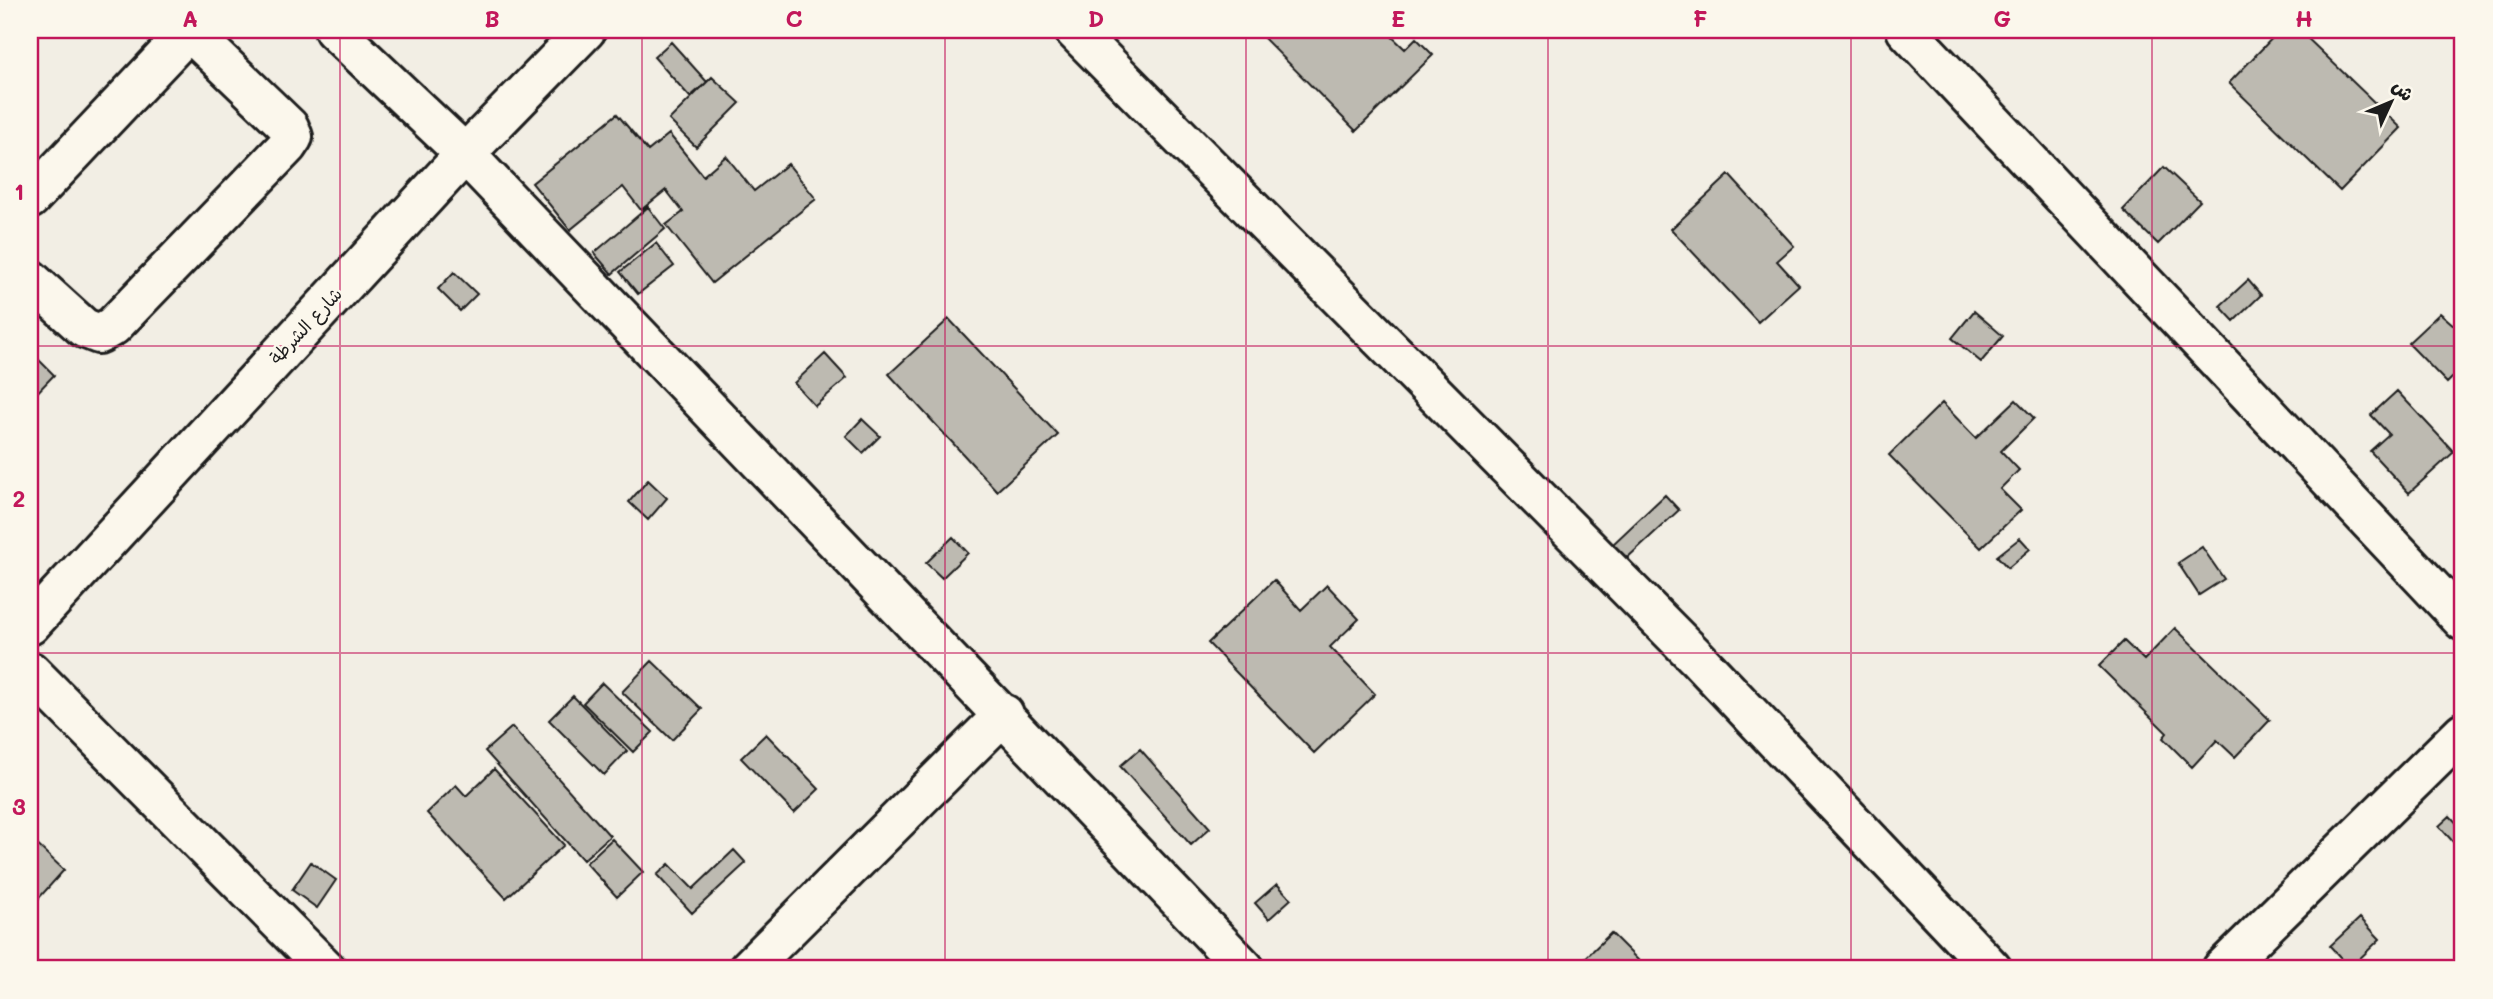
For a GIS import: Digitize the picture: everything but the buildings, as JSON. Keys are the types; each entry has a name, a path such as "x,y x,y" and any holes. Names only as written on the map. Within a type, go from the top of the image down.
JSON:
{"street":[{"path":"30,199 189,30 289,127 293,137 106,330 99,334 85,328 30,279"},
{"path":"334,30 465,154 1004,714 1245,969"},
{"name":"شارع الشرطة","path":"30,625 465,154 586,30"},
{"path":"1074,30 1696,657 1992,969"},
{"path":"1906,30 2463,621"},
{"path":"30,671 326,969"},
{"path":"748,969 1004,714"},
{"path":"2222,969 2463,732"}]}
